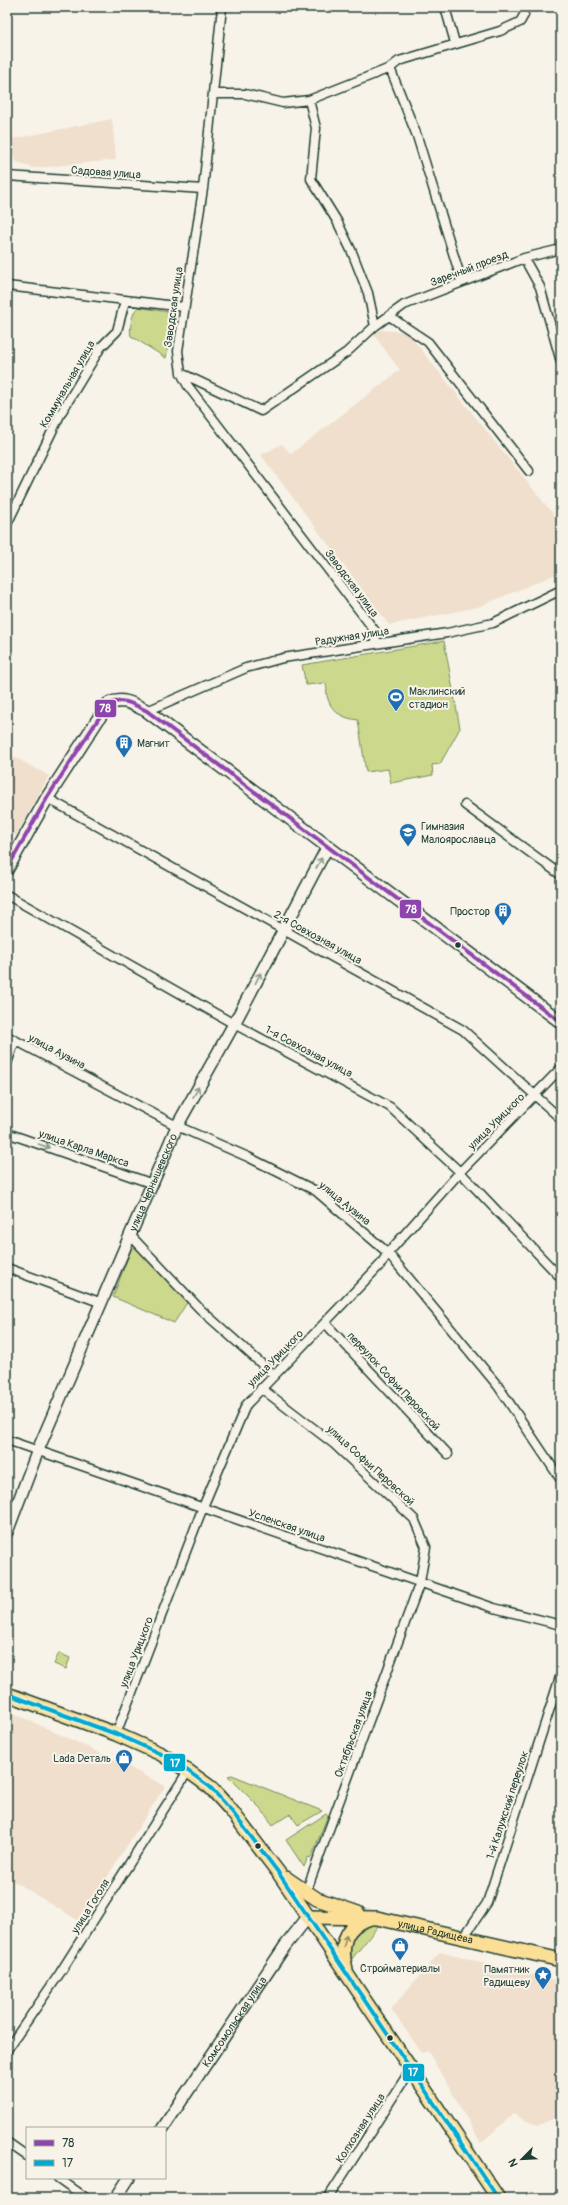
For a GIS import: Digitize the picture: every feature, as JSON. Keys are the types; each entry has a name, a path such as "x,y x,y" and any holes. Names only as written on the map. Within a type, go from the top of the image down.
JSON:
{"main road":[{"path":"7,869 47,798 108,704 114,701 128,702 147,711 561,1022"},
{"path":"7,1694 116,1734 161,1754 188,1770 210,1787 225,1803 278,1872 498,2198"},
{"path":"278,1872 306,1892 327,1903 377,1918"},
{"name":"улица Радищева","path":"308,1917 377,1918 561,1960"},
{"path":"350,1978 343,1956 343,1945 347,1933 361,1921 377,1918"}],"street":[{"name":"Заводская улица","path":"222,7 203,189 178,351 181,373 188,386 375,631 376,643"},
{"path":"444,7 455,43"},
{"path":"213,94 245,94 283,103 309,100 390,68 399,61 455,43 500,31 520,22 524,15"},
{"path":"390,68 417,136 462,282"},
{"path":"309,100 316,128 311,179 337,221 352,252 368,294 375,326"},
{"name":"Садовая улица","path":"7,176 203,189"},
{"name":"Заречный проезд","path":"181,373 261,411 347,352 375,326 404,305 524,258 561,249"},
{"path":"524,258 540,287 561,362"},
{"path":"7,286 184,307"},
{"name":"Коммунальная улица","path":"7,524 61,413 101,347 117,331 125,301"},
{"path":"389,316 428,342 529,471"},
{"name":"Радужная улица","path":"147,711 246,668 283,658 447,633 493,623 561,590"},
{"name":"2-я Совхозная улица","path":"47,798 464,1030 561,1119"},
{"path":"465,804 561,875"},
{"name":"улица Чернышевского","path":"7,1532 38,1450 177,1126 234,1024 328,846"},
{"name":"1-я Совхозная улица","path":"7,895 234,1024 390,1107 460,1172 561,1278"},
{"name":"улица Аузина","path":"7,1036 177,1126 316,1191 388,1253 498,1386 561,1480"},
{"path":"7,1063 15,1041"},
{"name":"улица Урицкого","path":"116,1734 203,1508 246,1405 260,1388 381,1264 388,1253 460,1172 536,1096 561,1068"},
{"name":"улица Карла Маркса","path":"7,1133 153,1184"},
{"path":"131,1236 200,1309 274,1375"},
{"path":"7,1268 102,1303"},
{"name":"переулок Софьи Перовской","path":"325,1323 448,1454"},
{"name":"улица Софьи Перовской","path":"260,1388 334,1444 414,1519 426,1547 420,1582"},
{"name":"Успенская улица","path":"7,1440 494,1608 561,1625"},
{"name":"Октябрьская улица","path":"306,1892 420,1582"},
{"name":"1-й Калужский переулок","path":"463,1938 487,1903 561,1674"},
{"name":"улица Гоголя","path":"7,2050 60,1973 188,1770"},
{"name":"Комсомольская улица","path":"164,2127 289,1940 308,1917"},
{"name":"Колхозная улица","path":"328,2198 411,2069"},
{"path":"7,2142 26,2155"},
{"path":"59,2179 86,2198"},
{"path":"116,2198 128,2179"}],"shaded area":[{"path":"112,119 116,160 33,168 15,161 8,140"},
{"path":"380,330 407,332 561,524 561,572 478,607 389,625 261,455 282,444 291,454 400,370 374,335"},
{"path":"7,753 49,776 16,836 7,831"},
{"path":"7,1710 121,1763 165,1786 79,1921 7,1877"},
{"path":"440,1952 561,1982 561,2115 537,2126 513,2114 481,2143 428,2051 422,2053 391,2009"}],"green space":[{"path":"138,307 174,313 166,358 131,336 130,329 134,313"},
{"name":"Маклинский стадион","path":"444,641 460,728 440,764 432,765 433,775 391,783 388,769 366,772 358,720 342,716 334,710 327,696 325,683 306,685 302,665"},
{"path":"133,1244 188,1301 174,1323 113,1297"},
{"path":"59,1653 70,1658 66,1669 54,1664"},
{"path":"232,1775 322,1811 298,1825 290,1814 273,1825 261,1809 228,1776"},
{"path":"326,1814 328,1815 311,1858 308,1857 304,1867 286,1840"},
{"path":"367,1923 379,1925 351,1960 348,1958 349,1940"}],"transit line":[{"name":"78","path":"7,869 47,798 108,704 118,701 128,702 147,711 561,1022"},
{"name":"17","path":"7,1694 116,1734 161,1754 210,1787 230,1809 278,1872 498,2198"}],"place":[{"name":"Маклинский стадион","path":"396,712"},
{"name":"Магнит","path":"124,758"},
{"name":"Гимназия Малоярославца","path":"408,847"},
{"name":"Простор","path":"503,926"},
{"name":"Lada Dеталь","path":"124,1773"},
{"name":"Стройматериалы","path":"400,1961"},
{"name":"Памятник Радищеву","path":"543,1990"}]}
